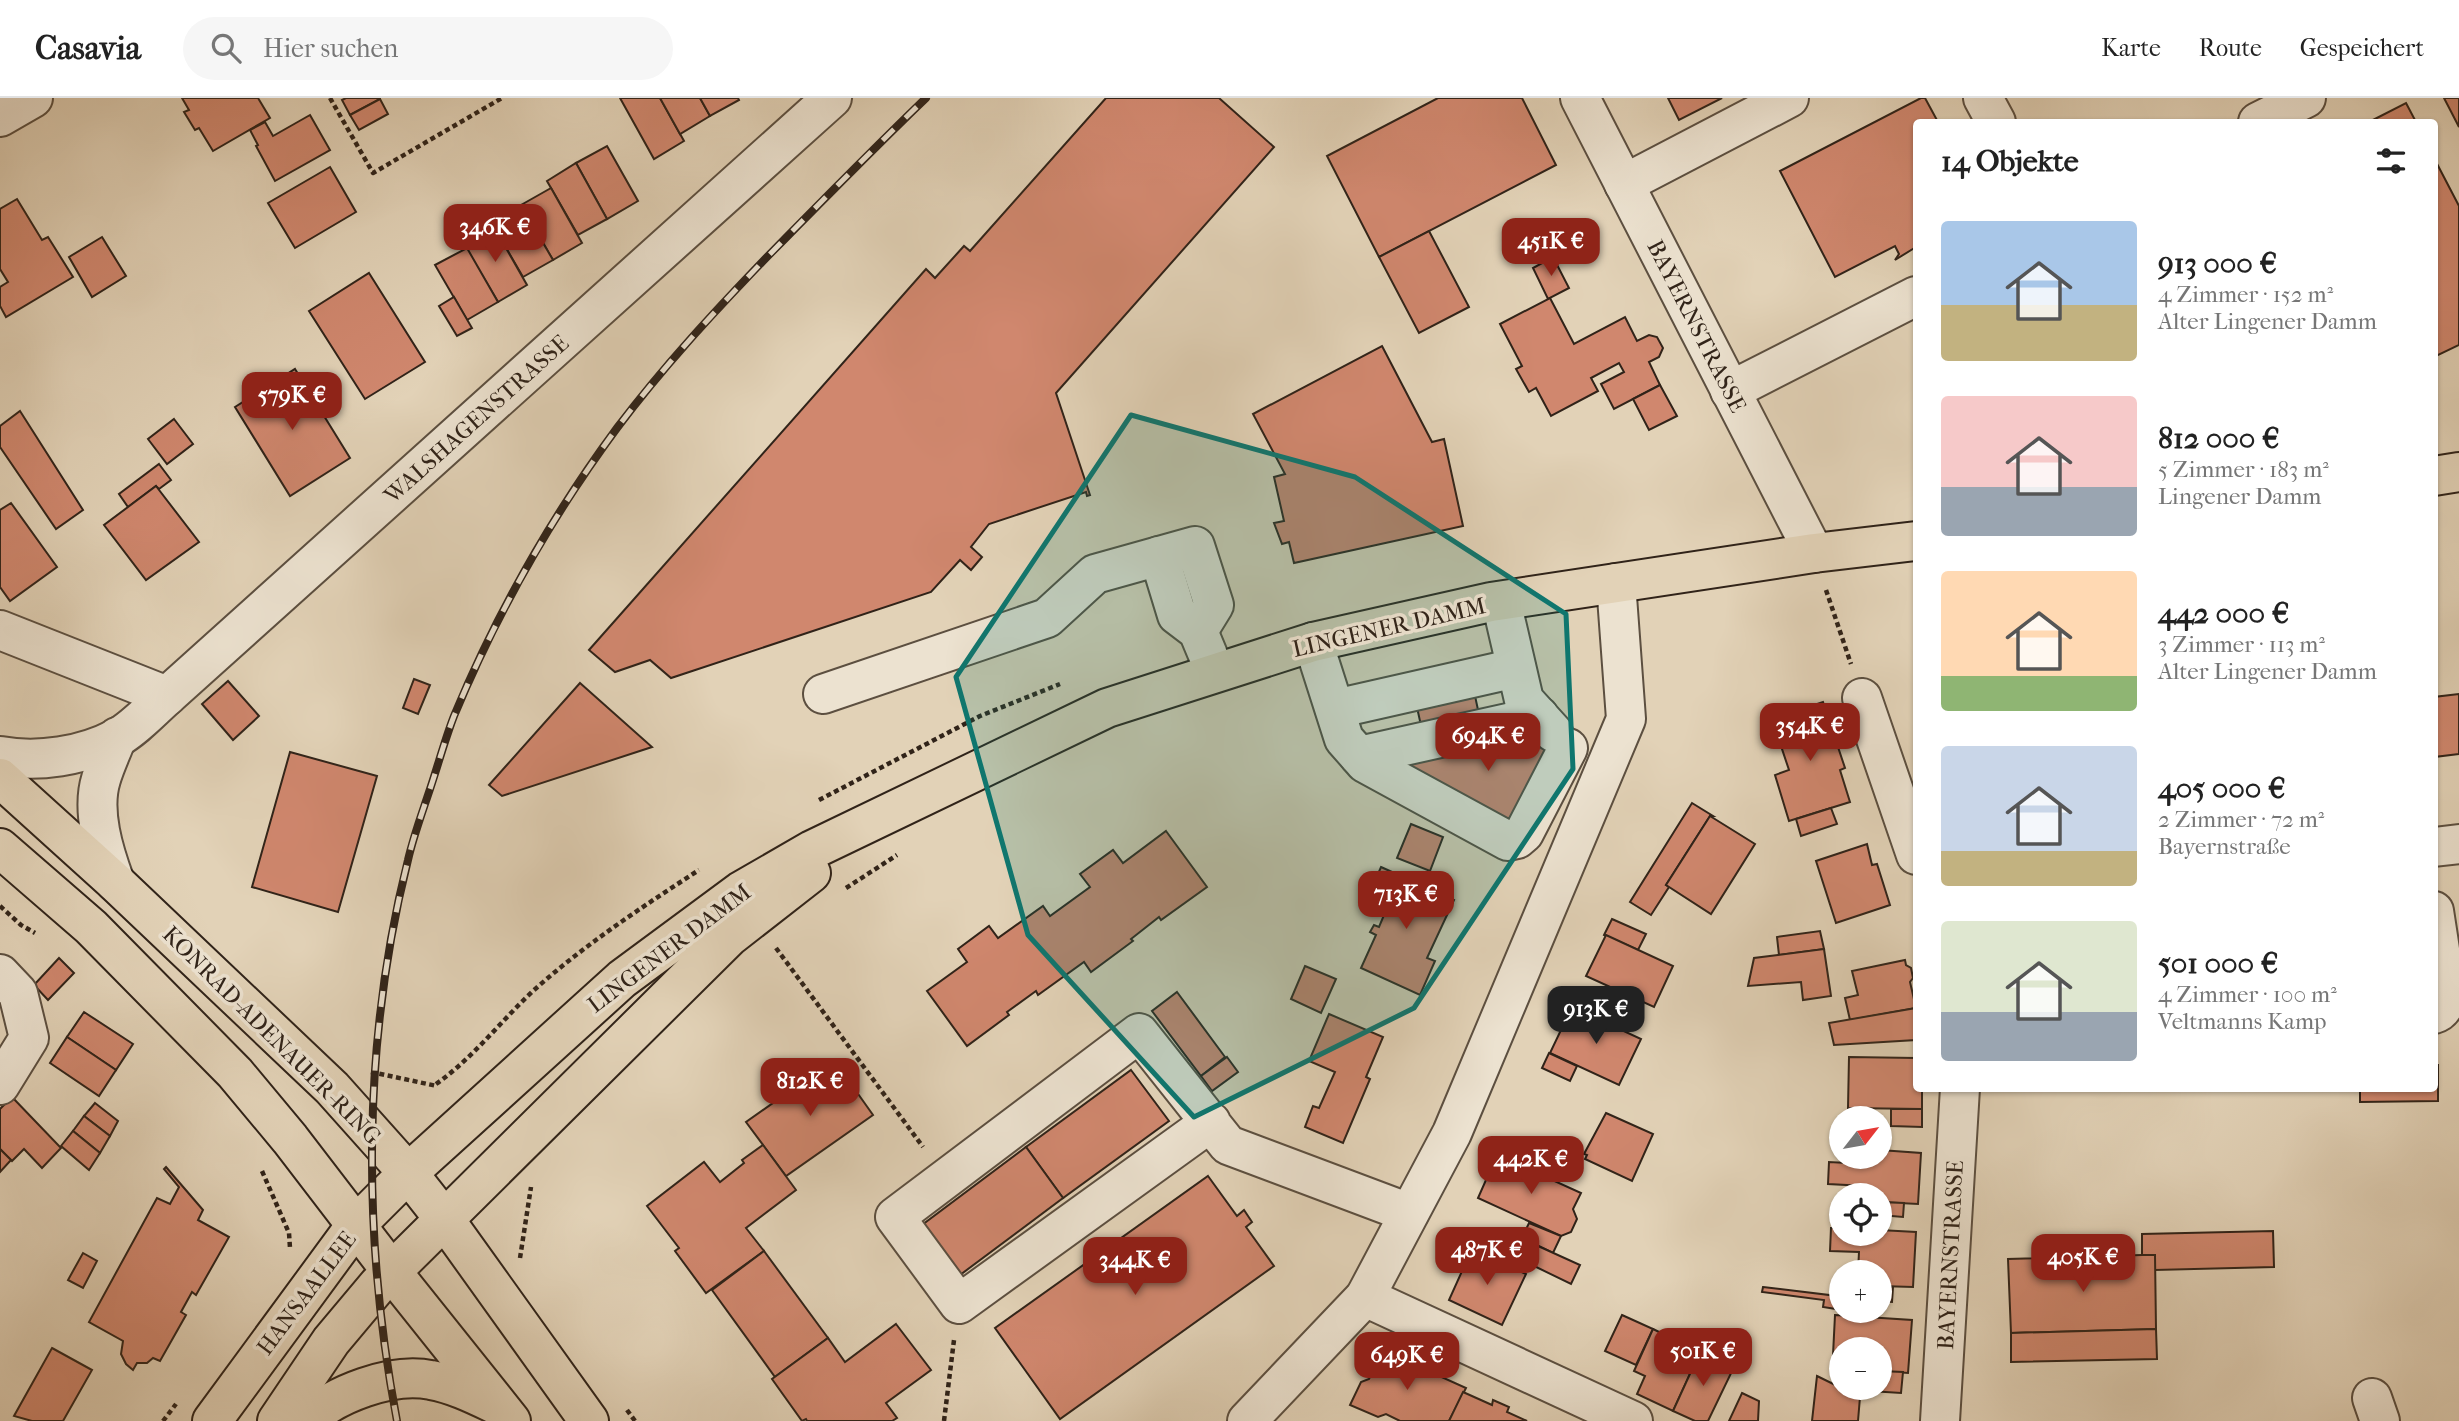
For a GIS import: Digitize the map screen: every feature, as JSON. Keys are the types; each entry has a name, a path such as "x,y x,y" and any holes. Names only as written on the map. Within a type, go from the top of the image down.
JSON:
{"main road":[{"path":"2438,475 2459,472"},
{"name":"LINGENER DAMM","path":"408,1173 622,979 741,891 812,850 890,811 1107,708 1313,642 1500,601 1814,553 1913,541"},
{"name":"KONRAD-ADENAUER-RING","path":"0,778 115,882 332,1088 408,1173 445,1220 589,1421"},
{"name":"LINGENER DAMM","path":"445,1220 729,937 890,811"},
{"path":"0,848 91,927 235,1073 505,1413"},
{"name":"HANSAALLEE","path":"212,1421 356,1225 408,1173"},
{"path":"277,1421 331,1341 392,1272 445,1220"},
{"path":"306,1421 317,1410 356,1389 401,1380 429,1379 469,1392 505,1413"}],"street":[{"path":"0,117 33,98"},
{"name":"WALSHAGENSTRASSE","path":"0,756 38,758 72,754 117,737 167,696 832,98"},
{"name":"BAYERNSTRASSE","path":"1580,98 1814,553"},
{"path":"1624,184 1789,98"},
{"path":"1983,98 1994,119"},
{"path":"2264,119 2306,98"},
{"path":"1730,391 1913,298"},
{"path":"822,694 1047,618 1095,574 1195,546 1214,605 1198,631"},
{"path":"1159,556 1178,615 1198,631 1215,673"},
{"path":"1247,1421 1365,1297 1452,1133 1626,719 1616,583"},
{"path":"1500,601 1525,692 1568,748 1605,770"},
{"path":"0,629 167,696"},
{"path":"1313,642 1344,732 1365,763 1508,841 1517,839 1524,833 1568,748"},
{"path":"1344,732 1525,692"},
{"path":"1344,732 1525,692"},
{"path":"1862,698 1913,846"},
{"name":"WALSHAGENSTRASSE","path":"115,882 102,843 99,813 100,781 117,737"},
{"path":"2438,847 2459,844"},
{"path":"2438,939 2446,995 2445,1005 2438,1013"},
{"path":"0,974 18,993 29,1038 0,1085"},
{"path":"1211,1122 959,1304 895,1217 1139,1033 1211,1122 1227,1145 1409,1213"},
{"name":"BAYERNSTRASSE","path":"1940,1421 1960,1092"},
{"path":"1365,1297 1633,1421"}],"path":[{"path":"330,98 373,173 502,98"},
{"path":"1814,553 1862,698"},
{"path":"838,894 903,851"},
{"path":"0,906 21,925 43,938"},
{"path":"771,941 946,1178"},
{"path":"256,1163 263,1172 289,1233 290,1250"},
{"path":"519,1263 532,1185"},
{"path":"944,1421 959,1304"},
{"path":"163,1421 179,1399"},
{"path":"626,1410 635,1421"}],"highlighted area":[{"path":"1131,415 1355,477 1566,614 1573,769 1414,1008 1194,1117 1028,935 956,677"}],"building":[{"path":"182,98 258,98 270,118 213,151 199,128 195,130 184,112 189,110"},
{"path":"620,98 660,98 684,141 654,159"},
{"path":"660,98 700,98 710,116 680,134"},
{"path":"700,98 738,98 739,100 710,116"},
{"path":"1106,98 1219,98 1274,147 1056,393 1090,495 1087,496 1086,492 989,524 971,547 982,557 971,570 960,560 931,592 671,678 650,660 615,672 589,650 926,269 935,278 964,246 970,251"},
{"path":"1438,98 1522,98 1556,165 1379,257 1327,156"},
{"path":"1668,98 1722,98 1679,120"},
{"path":"1921,98 1925,98 1936,119 1913,119 1913,249 1895,260 1899,254 1895,246 1835,277 1780,171"},
{"path":"2444,98 2459,98 2459,127"},
{"path":"380,99 350,115 342,100"},
{"path":"380,99 388,114 359,130 350,115"},
{"path":"2406,103 2414,119 2375,119"},
{"path":"310,115 330,150 275,181 250,130 265,122 273,136"},
{"path":"607,146 638,201 607,219 576,163"},
{"path":"576,163 607,219 578,235 547,181"},
{"path":"2438,166 2459,206 2459,345 2438,355"},
{"path":"330,167 356,212 295,248 268,203"},
{"path":"551,188 582,243 553,260 521,205"},
{"path":"17,199 42,240 48,237 73,277 6,317 0,306 0,287 8,282 0,269 0,209"},
{"path":"521,205 553,260 523,277 491,222"},
{"path":"494,227 527,285 498,302 463,243"},
{"path":"1429,231 1469,307 1419,333 1379,257"},
{"path":"102,237 126,276 92,297 69,257"},
{"path":"467,248 498,302 467,320 435,265"},
{"path":"1553,257 1569,288 1548,299 1533,268"},
{"path":"369,273 425,362 365,399 309,311"},
{"path":"454,297 472,328 457,336 439,306"},
{"path":"1550,298 1574,344 1625,317 1637,341 1649,335 1657,337 1663,348 1659,357 1649,362 1660,385 1614,409 1601,384 1624,372 1619,363 1591,378 1598,391 1551,416 1536,388 1529,392 1516,369 1522,366 1500,324"},
{"path":"1382,346 1432,442 1444,439 1463,526 1294,563 1289,542 1282,544 1274,523 1284,521 1274,477 1285,474 1253,414"},
{"path":"295,369 350,458 290,496 235,407"},
{"path":"1660,385 1677,416 1649,430 1633,399"},
{"path":"20,411 83,510 56,529 0,447 0,426"},
{"path":"174,419 193,444 167,464 148,439"},
{"path":"159,464 171,480 159,489 156,486 128,507 119,494"},
{"path":"156,486 199,542 146,580 104,525"},
{"path":"11,503 57,567 10,601 0,587 0,510"},
{"path":"1469,668 1486,747 1427,753 1411,680"},
{"path":"414,679 430,685 418,714 403,708"},
{"path":"228,681 259,716 233,740 202,704"},
{"path":"580,683 652,747 502,796 489,785"},
{"path":"2459,694 2459,754 2438,757 2438,697"},
{"path":"1823,702 1845,768 1840,770 1850,802 1789,821 1775,775 1789,770 1772,719"},
{"path":"1505,736 1507,747 1550,738 1553,754 1508,822 1400,765"},
{"path":"290,752 377,776 338,912 252,887"},
{"path":"1692,803 1713,816 1710,816 1666,885 1669,887 1651,915 1630,902"},
{"path":"1831,808 1837,824 1801,836 1796,819"},
{"path":"1710,816 1755,844 1711,914 1666,885"},
{"path":"1411,824 1443,837 1430,871 1397,858"},
{"path":"1166,831 1207,887 1161,920 1159,917 1131,939 1133,941 1091,972 1084,962 1038,995 1036,991 967,1046 927,991 967,962 958,949 989,926 998,938 1043,906 1050,916 1090,887 1080,874 1113,850 1123,863"},
{"path":"1867,844 1872,865 1877,864 1890,905 1836,923 1816,861"},
{"path":"1381,867 1454,900 1427,958 1435,961 1420,995 1361,968 1376,935 1370,932 1374,925 1379,927 1390,901 1370,892"},
{"path":"1612,919 1646,934 1638,950 1604,935"},
{"path":"1820,931 1824,949 1779,955 1777,937"},
{"path":"1606,935 1673,966 1654,1007 1586,976"},
{"path":"1824,949 1831,996 1803,1000 1801,982 1748,986 1754,958"},
{"path":"59,958 74,973 48,1000 34,985"},
{"path":"1905,960 1906,965 1911,968 1913,978 1910,982 1913,1009 1850,1020 1845,998 1858,995 1852,971"},
{"path":"1305,966 1336,979 1321,1013 1291,999"},
{"path":"1177,992 1225,1057 1201,1076 1152,1011"},
{"path":"1572,1007 1641,1039 1619,1085 1550,1053"},
{"path":"1913,1009 1913,1040 1834,1045 1829,1023"},
{"path":"84,1012 133,1044 116,1070 67,1037"},
{"path":"1329,1014 1383,1037 1366,1077 1370,1079 1343,1143 1305,1127 1313,1106 1319,1108 1335,1072 1309,1061"},
{"path":"67,1037 116,1070 99,1096 50,1063"},
{"path":"1549,1053 1577,1066 1570,1081 1542,1068"},
{"path":"1227,1057 1238,1072 1212,1091 1201,1076"},
{"path":"1849,1057 1913,1058 1913,1092 1922,1092 1922,1109 1848,1106"},
{"path":"834,1060 873,1115 786,1176 746,1122"},
{"path":"1131,1070 1169,1121 1063,1198 1026,1147"},
{"path":"2360,1092 2438,1092 2438,1101 2360,1102"},
{"path":"12,1097 61,1148 42,1168 24,1149 12,1161 0,1149 0,1109"},
{"path":"95,1103 118,1121 110,1136 84,1116"},
{"path":"1892,1109 1922,1109 1922,1127 1892,1126"},
{"path":"1606,1113 1653,1134 1632,1181 1585,1159 1587,1155 1584,1154"},
{"path":"84,1116 110,1136 100,1153 73,1131"},
{"path":"73,1131 100,1153 89,1170 61,1146"},
{"path":"763,1145 796,1190 746,1228 764,1251 706,1293 675,1251 679,1248 647,1206 704,1162 720,1182 744,1163 742,1160"},
{"path":"1026,1147 1063,1198 960,1275 922,1225"},
{"path":"0,1149 11,1160 0,1172"},
{"path":"1892,1151 1921,1153 1918,1204 1892,1203 1892,1183 1828,1184 1829,1162 1829,1169 1892,1169"},
{"path":"1497,1155 1581,1193 1573,1209 1577,1219 1571,1232 1561,1236 1478,1198"},
{"path":"166,1167 203,1210 198,1220 229,1237 196,1295 192,1292 181,1312 186,1315 160,1361 153,1358 147,1363 137,1363 133,1370 121,1354 123,1341 89,1322 157,1198 170,1204 179,1187 164,1169"},
{"path":"1208,1176 1237,1216 1244,1210 1252,1222 1246,1227 1274,1266 1060,1419 995,1328"},
{"path":"1892,1202 1904,1203 1903,1217 1892,1216"},
{"path":"1529,1223 1561,1236 1553,1253 1522,1238"},
{"path":"1892,1231 1916,1232 1913,1287 1892,1286 1892,1260 1859,1260 1859,1252 1830,1251 1830,1246 1892,1246"},
{"path":"2273,1231 2274,1267 2155,1270 2155,1255 2142,1255 2142,1234"},
{"path":"1538,1246 1580,1265 1571,1284 1530,1264"},
{"path":"1472,1249 1526,1274 1502,1325 1449,1300"},
{"path":"764,1251 828,1338 775,1377 712,1290"},
{"path":"83,1253 97,1261 83,1288 68,1280"},
{"path":"2155,1255 2156,1329 2011,1333 2008,1259"},
{"path":"1763,1287 1829,1295 1829,1308 1823,1307 1824,1300 1762,1292"},
{"path":"1622,1315 1653,1329 1636,1365 1605,1351"},
{"path":"1892,1319 1912,1320 1908,1373 1892,1372 1892,1337 1834,1337 1835,1323 1892,1323"},
{"path":"896,1324 931,1370 886,1403 897,1418 892,1421 802,1421 772,1379 828,1338 845,1362"},
{"path":"1653,1329 1700,1352 1673,1411 1637,1394 1645,1376 1634,1371"},
{"path":"2156,1329 2157,1359 2011,1362 2011,1333"},
{"path":"52,1348 92,1370 63,1421 32,1421 14,1416"},
{"path":"1383,1349 1421,1367 1424,1363 1439,1370 1437,1375 1466,1388 1449,1421 1400,1421 1386,1414 1378,1417 1350,1405 1361,1382 1369,1379"},
{"path":"1700,1352 1734,1367 1708,1421 1695,1421 1673,1411"},
{"path":"1892,1372 1903,1372 1901,1393 1892,1392"},
{"path":"1817,1376 1829,1382 1829,1400 1860,1400 1858,1421 1812,1421"},
{"path":"1463,1392 1492,1405 1493,1400 1509,1407 1507,1412 1527,1421 1449,1421"},
{"path":"1742,1393 1759,1401 1758,1421 1729,1421"}],"railway":[{"path":"397,1421 377,1281 372,1140 375,1069 393,929 408,860 454,716 488,641 527,567 593,461 634,405 727,299 926,98"}]}
